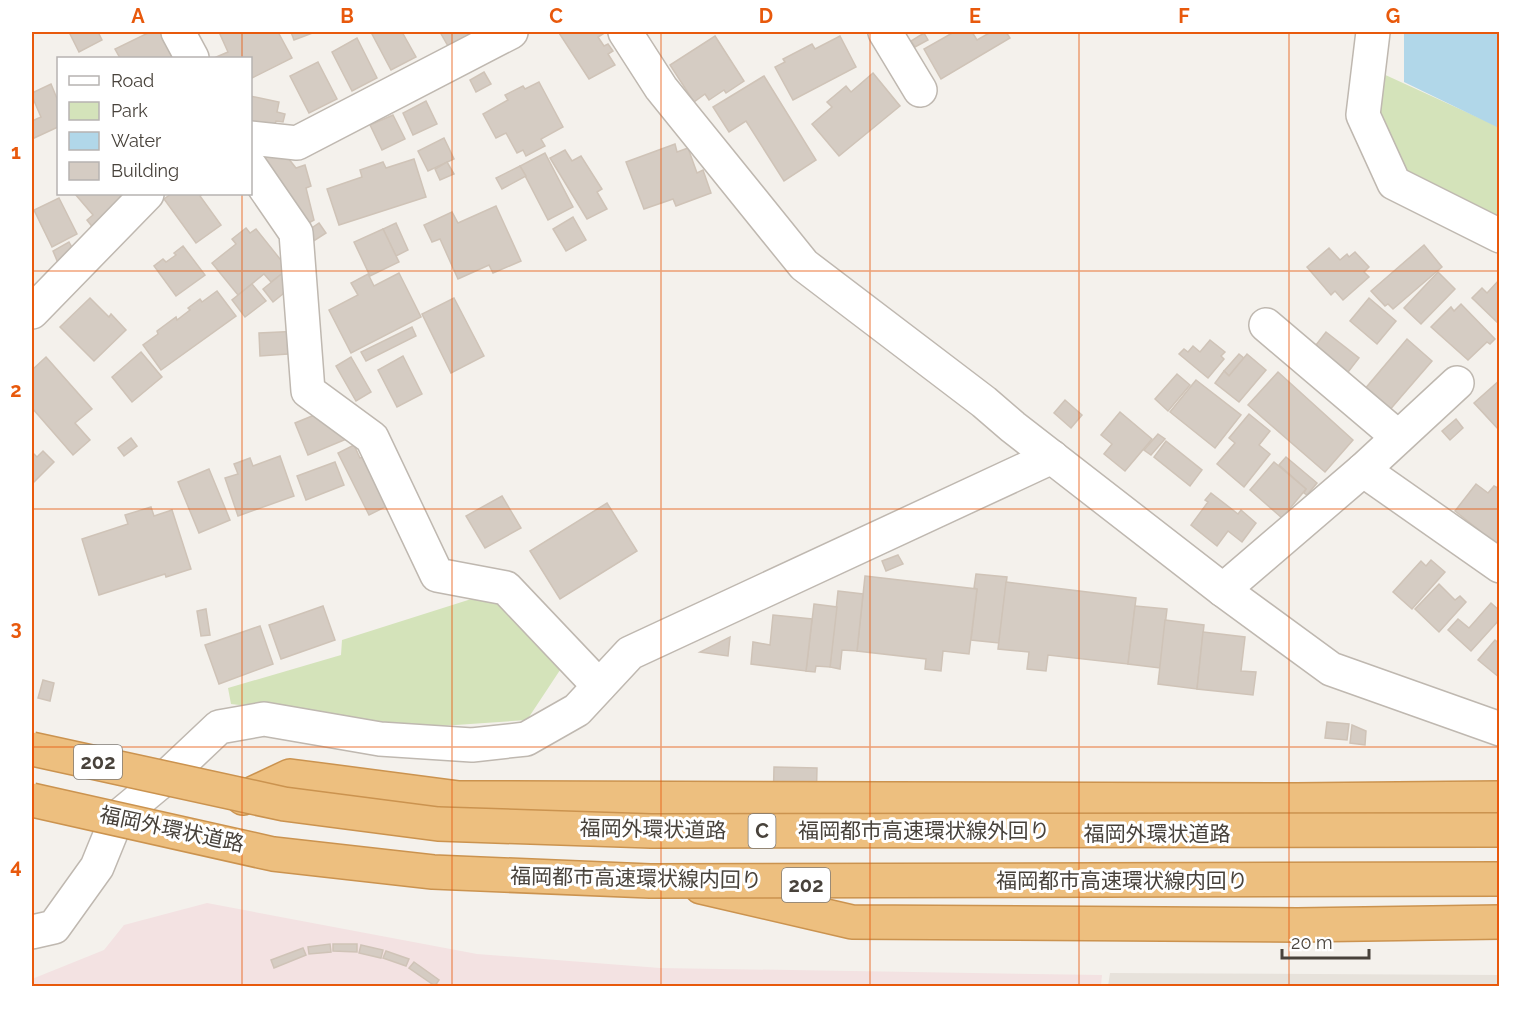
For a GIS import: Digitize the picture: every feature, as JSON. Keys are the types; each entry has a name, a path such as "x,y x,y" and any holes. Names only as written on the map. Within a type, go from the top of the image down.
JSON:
{"highway":[{"name":"福岡外環状道路","path":"32,744 243,798 342,813 507,828 1500,835"},
{"name":"福岡都市高速環状線外回り","path":"32,749 284,804 438,824 651,831 1500,830"},
{"path":"243,798 290,776 459,798 1212,800 1500,798"},
{"name":"福岡外環状道路","path":"32,799 350,867 684,884 1447,891 1500,889"},
{"name":"福岡都市高速環状線内回り","path":"32,799 273,854 433,872 650,881 1500,879"},
{"path":"684,884 852,922 1297,925 1500,922"}],"street":[{"path":"178,32 191,57"},
{"path":"252,138 297,143 511,32"},
{"path":"625,32 661,88 804,265 984,402 1223,590 1331,669 1500,729"},
{"path":"885,32 920,90"},
{"path":"1373,32 1363,115 1394,183 1500,236"},
{"path":"252,169 296,233 308,392 372,438 437,575 506,588 599,686"},
{"path":"32,312 146,195"},
{"path":"1266,325 1398,437"},
{"path":"1223,590 1363,470 1457,383"},
{"path":"32,932 54,927 97,867 117,818 164,779 219,727 264,719 380,739 472,745 526,739 577,710 630,653 1052,457"},
{"path":"1363,470 1500,566"}],"shaded area":[{"path":"207,903 477,954 660,968 1102,975 1101,986 32,986 32,979 104,950 124,925"},
{"path":"1110,973 1499,975 1500,986 1108,986"}],"green space":[{"path":"1368,67 1499,127 1499,231 1394,183"},
{"path":"506,588 570,655 527,720 427,727 231,704 228,688 341,655 342,640"}],"water":[{"path":"1404,32 1499,32 1499,128 1404,82"}],"building":[{"path":"69,32 98,32 102,40 79,52"},
{"path":"150,32 167,32 180,57 119,57 115,49"},
{"path":"219,32 278,32 292,58 252,78 252,57 216,57 228,52"},
{"path":"291,32 315,32 294,40"},
{"path":"402,32 416,57 391,70 372,34"},
{"path":"440,32 472,32 473,33 448,46"},
{"path":"602,32 603,34 598,37 604,46 608,44 613,51 608,54 615,65 589,79 559,33"},
{"path":"954,32 972,32 977,40 991,32 1006,32 1010,38 941,79 924,49"},
{"path":"924,33 928,40 915,47 911,41"},
{"path":"715,36 744,81 726,93 724,90 709,100 705,94 694,102 670,65"},
{"path":"840,36 856,67 793,100 775,67 785,62 783,59 812,44 815,49"},
{"path":"357,38 377,78 352,91 332,52"},
{"path":"318,62 337,99 309,113 290,76"},
{"path":"484,72 491,84 476,92 470,80"},
{"path":"873,73 900,106 839,156 812,124 832,107 827,102 846,86 851,92"},
{"path":"764,76 816,160 784,181 746,121 729,132 713,107"},
{"path":"539,82 563,127 541,139 545,146 526,156 523,150 517,153 506,133 496,138 483,114 508,100 505,95 523,86 525,89"},
{"path":"51,84 57,99 57,127 32,139 32,121 41,117 32,93"},
{"path":"252,96 279,102 277,112 285,114 283,122 276,121 274,127 252,122"},
{"path":"426,101 437,124 413,135 403,113"},
{"path":"393,115 405,139 382,150 370,125"},
{"path":"444,138 454,159 428,171 418,151"},
{"path":"675,144 677,152 688,148 697,173 703,170 711,193 676,206 673,199 644,209 626,162"},
{"path":"565,150 572,161 581,156 602,189 597,192 607,209 587,219 550,158"},
{"path":"545,153 573,207 548,220 520,166"},
{"path":"269,154 288,158 296,168 305,165 311,186 306,188 314,220 305,225 263,160"},
{"path":"414,159 426,197 339,225 327,189 362,177 360,170 383,162 386,168"},
{"path":"447,162 454,174 440,180 435,169"},
{"path":"520,166 526,176 502,189 496,178"},
{"path":"76,195 126,195 94,229 87,220 93,215"},
{"path":"170,195 202,195 200,196 221,225 196,243 164,199"},
{"path":"59,198 77,234 52,247 34,210"},
{"path":"496,206 521,261 493,273 489,265 458,279 440,239 432,242 424,225 452,212 458,223"},
{"path":"573,217 586,240 566,251 553,229"},
{"path":"319,223 326,233 309,244 303,234"},
{"path":"396,223 408,250 396,256 383,229"},
{"path":"246,228 250,233 256,229 288,269 271,282 264,274 238,295 212,263 236,244 232,239"},
{"path":"383,229 399,262 370,276 354,242"},
{"path":"69,242 74,251 58,263 53,251"},
{"path":"1424,245 1442,267 1393,309 1388,304 1385,306 1371,291"},
{"path":"183,246 205,275 176,296 154,266 163,259 166,262"},
{"path":"1329,248 1340,260 1347,254 1349,257 1355,252 1369,267 1364,272 1369,277 1343,300 1335,291 1331,295 1307,267"},
{"path":"284,272 294,285 273,302 263,289"},
{"path":"1438,272 1455,289 1421,324 1404,308"},
{"path":"399,273 421,317 351,353 329,310 358,295 351,283 368,274 374,286"},
{"path":"1499,280 1500,325 1472,298 1482,288 1487,293"},
{"path":"252,284 266,301 245,317 232,300"},
{"path":"217,291 236,316 161,370 143,345 158,334 157,331 190,310 188,308 200,299 202,302"},
{"path":"90,298 109,317 111,314 126,330 94,361 60,327"},
{"path":"454,298 484,356 451,373 422,314"},
{"path":"1369,298 1396,321 1377,344 1350,321"},
{"path":"1461,304 1495,339 1490,344 1487,342 1468,360 1431,327 1451,307 1454,311"},
{"path":"412,327 416,336 366,361 361,352"},
{"path":"301,331 302,353 260,356 259,333"},
{"path":"1326,332 1359,358 1345,376 1312,350"},
{"path":"1407,339 1432,361 1388,412 1364,390"},
{"path":"1210,340 1225,352 1221,356 1224,359 1208,378 1179,354 1184,349 1188,352 1193,346 1200,352"},
{"path":"141,352 162,377 132,402 112,377"},
{"path":"1239,354 1244,358 1229,376 1224,371"},
{"path":"1247,354 1266,370 1239,402 1215,383 1224,371 1229,376"},
{"path":"403,356 422,394 397,407 378,370"},
{"path":"46,357 92,409 75,423 90,440 73,455 32,408 32,370"},
{"path":"351,357 371,392 356,401 336,366"},
{"path":"1278,372 1353,440 1325,472 1248,405"},
{"path":"1177,374 1190,385 1168,411 1155,399"},
{"path":"1196,380 1241,415 1215,448 1170,412"},
{"path":"1500,380 1500,431 1474,403"},
{"path":"1065,400 1082,415 1071,428 1054,413"},
{"path":"322,412 349,438 308,455 295,423"},
{"path":"1120,412 1152,439 1125,471 1104,454 1112,444 1101,435"},
{"path":"1249,414 1270,431 1259,445 1270,454 1244,487 1217,464 1235,443 1229,438"},
{"path":"1456,419 1463,428 1450,440 1442,431"},
{"path":"1158,434 1165,439 1151,455 1144,450"},
{"path":"131,438 137,446 124,456 118,448"},
{"path":"1166,441 1202,470 1190,486 1154,457"},
{"path":"354,445 360,458 367,455 391,504 369,515 338,453"},
{"path":"43,451 54,462 32,484 32,452 37,457"},
{"path":"280,456 294,496 238,516 225,478 238,474 234,464 250,458 253,466"},
{"path":"1286,457 1317,483 1307,495 1304,493 1306,489 1279,465"},
{"path":"335,462 344,485 306,500 297,476"},
{"path":"1274,462 1306,489 1282,518 1250,490"},
{"path":"209,469 230,520 199,533 178,482"},
{"path":"1476,484 1488,493 1494,486 1500,489 1500,550 1478,534 1480,531 1455,511"},
{"path":"1211,493 1238,514 1241,510 1256,523 1242,542 1228,531 1217,546 1191,525 1208,502 1205,500"},
{"path":"502,496 521,528 485,548 466,516"},
{"path":"607,503 637,551 560,599 530,551"},
{"path":"151,507 154,516 172,510 191,569 166,577 165,574 99,595 82,539 128,524 125,515"},
{"path":"898,555 903,564 886,571 882,561"},
{"path":"1431,560 1445,572 1412,609 1393,592 1421,561 1426,566"},
{"path":"976,574 1007,577 999,643 971,640 977,589 974,588"},
{"path":"865,576 977,589 969,654 943,651 941,671 925,669 926,659 857,651"},
{"path":"1006,582 1136,598 1128,664 1048,655 1046,671 1027,669 1029,652 998,649"},
{"path":"1439,584 1455,600 1460,596 1466,602 1439,632 1415,609"},
{"path":"838,591 863,594 857,651 842,650 840,669 830,667"},
{"path":"1491,603 1500,611 1500,619 1471,651 1448,630 1458,619 1469,628"},
{"path":"814,604 837,607 830,667 816,666 815,672 806,671"},
{"path":"323,606 335,640 281,659 269,625"},
{"path":"1135,606 1167,609 1160,668 1128,664"},
{"path":"206,609 210,635 201,636 197,611"},
{"path":"773,615 812,619 806,671 751,664 753,642 770,645"},
{"path":"1165,620 1204,625 1197,689 1158,684"},
{"path":"260,626 273,664 219,684 205,645"},
{"path":"1203,632 1245,637 1241,671 1256,672 1253,695 1197,689"},
{"path":"730,637 728,656 700,652"},
{"path":"1495,640 1500,644 1500,678 1478,660"},
{"path":"43,680 54,683 50,701 38,698"},
{"path":"1327,722 1349,724 1347,740 1325,738"},
{"path":"1352,725 1366,731 1365,745 1350,743"},
{"path":"774,767 817,768 816,809 773,808"},
{"path":"330,944 331,952 309,954 308,947"},
{"path":"333,944 357,944 357,952 333,951"},
{"path":"361,945 383,950 381,958 359,953"},
{"path":"303,948 306,955 274,968 271,960"},
{"path":"386,951 409,959 406,966 383,958"},
{"path":"414,962 439,980 435,986 409,968"}]}
